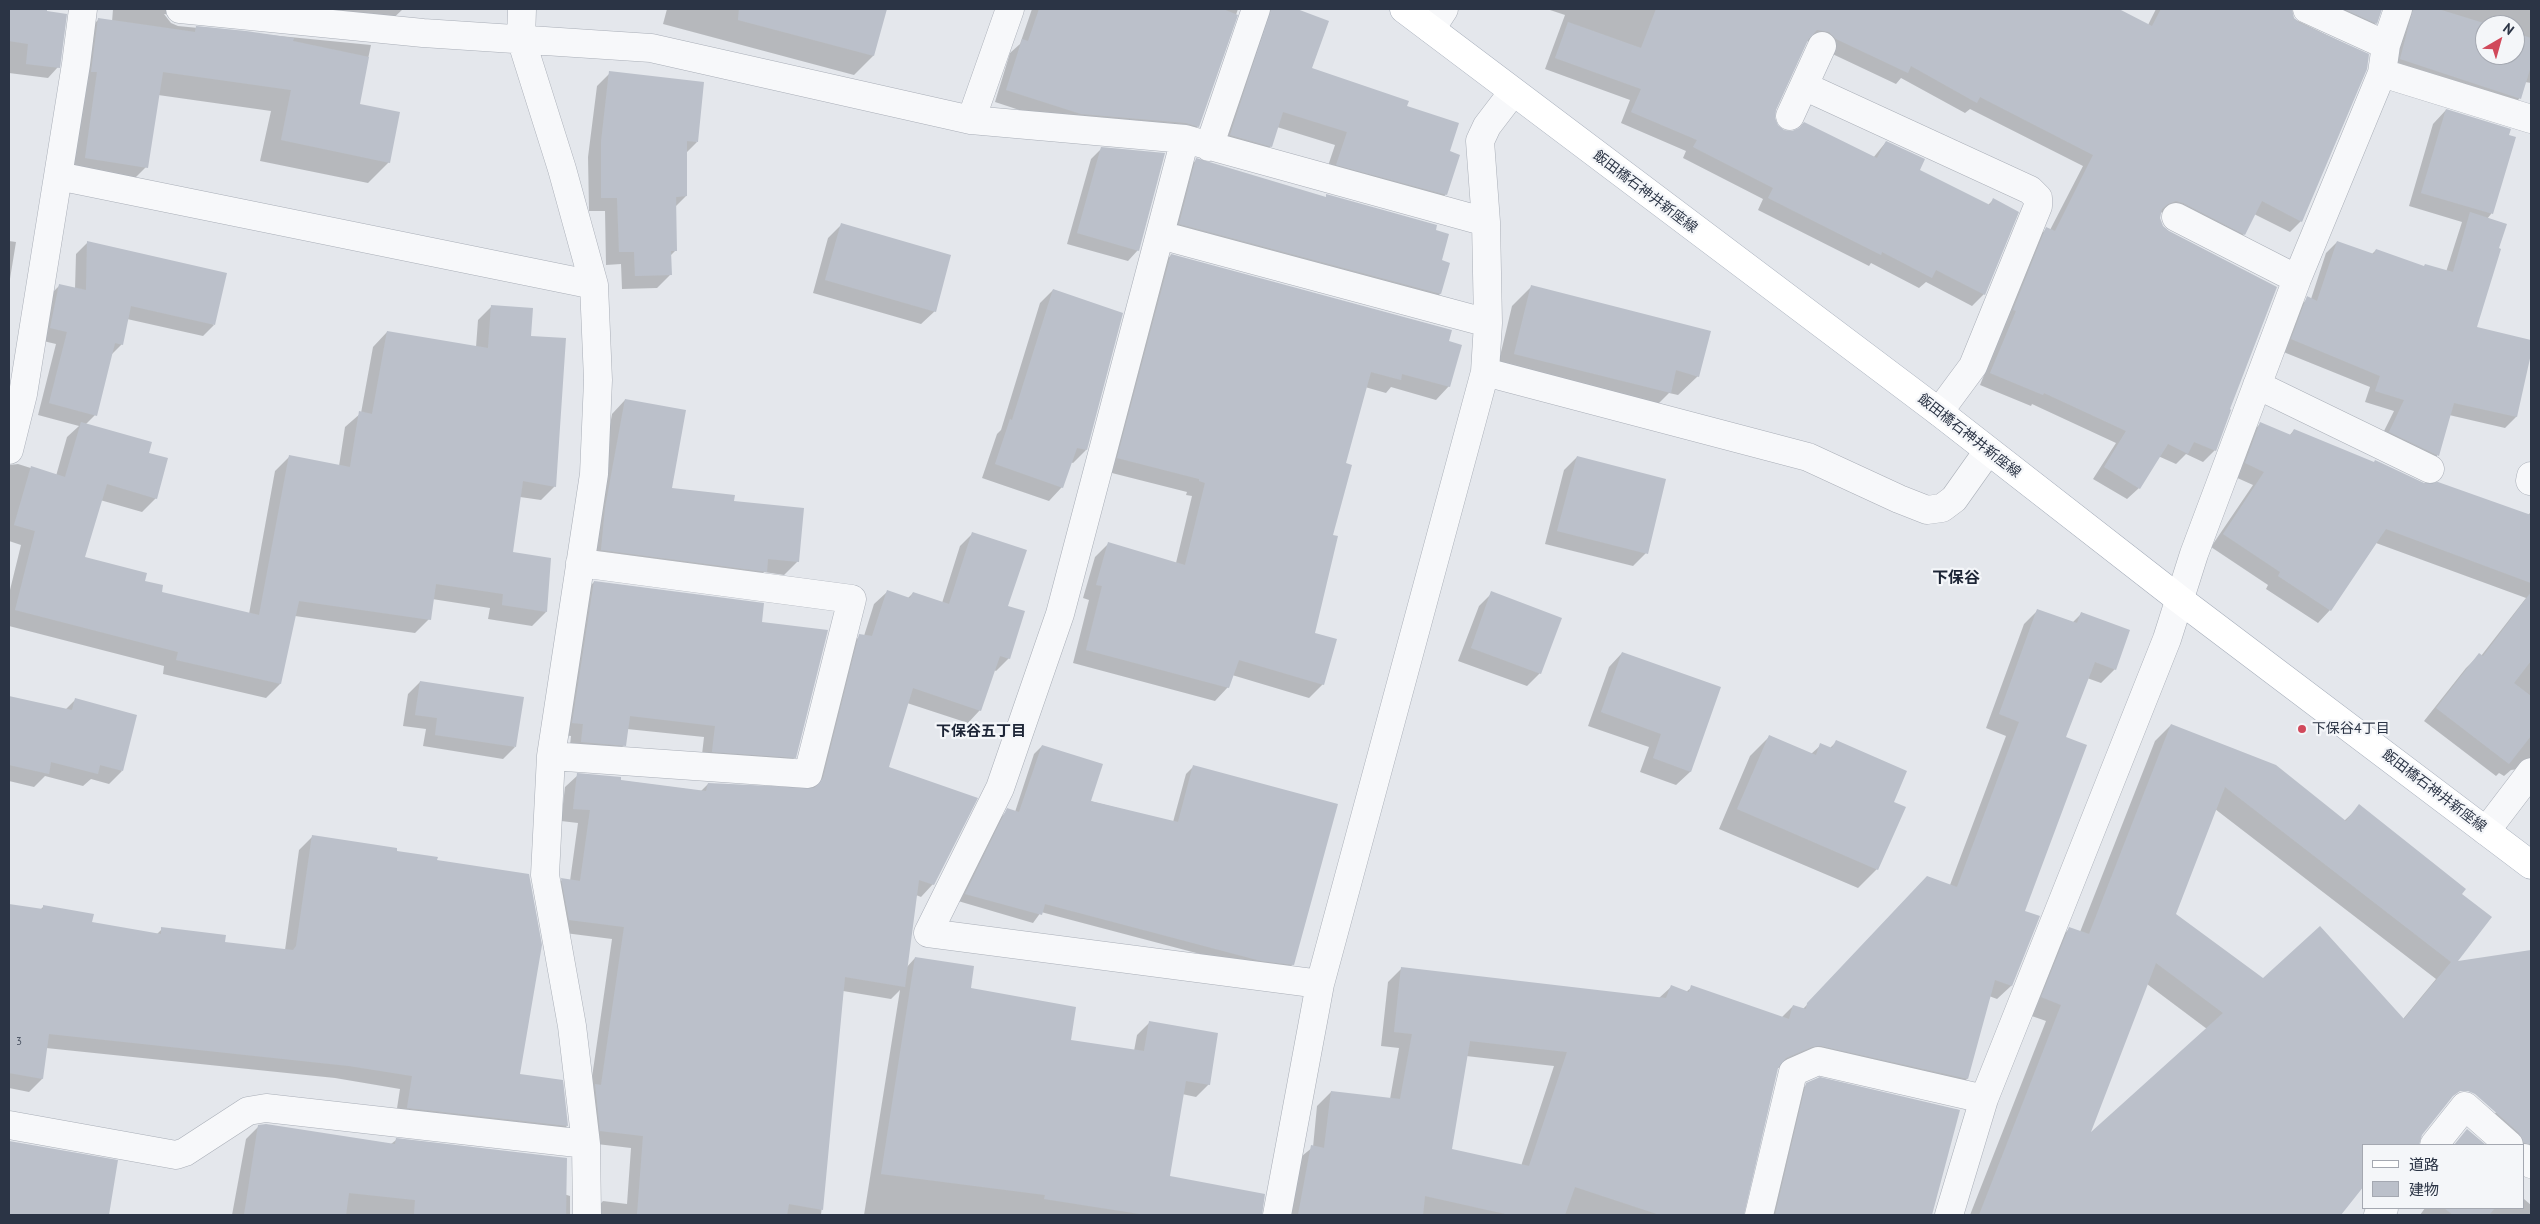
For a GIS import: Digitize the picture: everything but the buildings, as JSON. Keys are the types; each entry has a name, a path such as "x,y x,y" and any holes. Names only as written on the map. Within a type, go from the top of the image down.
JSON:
{"main road":[{"name":"飯田橋石神井新座線","path":"1404,9 1437,19 1513,92 1939,412 2179,599 2531,865"}],"street":[{"path":"9,450 16,392 58,176 83,9"},
{"path":"180,9 423,33 651,48 970,120 1197,143 1486,222"},
{"path":"522,9 521,39 562,169 594,285 598,380 594,474 551,756 545,874 572,1026 586,1144 587,1215"},
{"path":"970,120 1010,9"},
{"path":"1256,9 1197,143 1160,235 1060,614 1000,788 928,933 1320,984"},
{"path":"2307,9 2386,45"},
{"path":"1949,1215 1984,1099 2167,639 2179,599 2297,280 2382,73 2386,45 2398,9"},
{"path":"1790,116 1822,46"},
{"path":"2382,73 2531,119"},
{"path":"1804,86 2030,190 2038,198 2038,206 1973,366 1939,412"},
{"path":"1277,1215 1320,984 1485,372 1488,323 1486,222 1480,141 1487,126 1513,92"},
{"path":"58,176 594,285"},
{"path":"2176,217 2297,280"},
{"path":"1160,235 1488,323"},
{"path":"1485,372 1808,457 1899,500 1927,510 1942,508 1954,499 1988,451"},
{"path":"2257,385 2430,469"},
{"path":"551,756 808,774 852,599 580,563"},
{"path":"2486,830 2531,772"},
{"path":"1759,1215 1793,1072 1818,1060 1984,1099"},
{"path":"2435,1144 2465,1106 2508,1144"},
{"path":"9,1125 176,1155 185,1152 248,1111 266,1108 586,1144"}],"place":[{"name":"下保谷4丁目","path":"2302,729"}],"district":[{"name":"下保谷","path":"1956,578"},
{"name":"下保谷五丁目","path":"981,732"}]}
